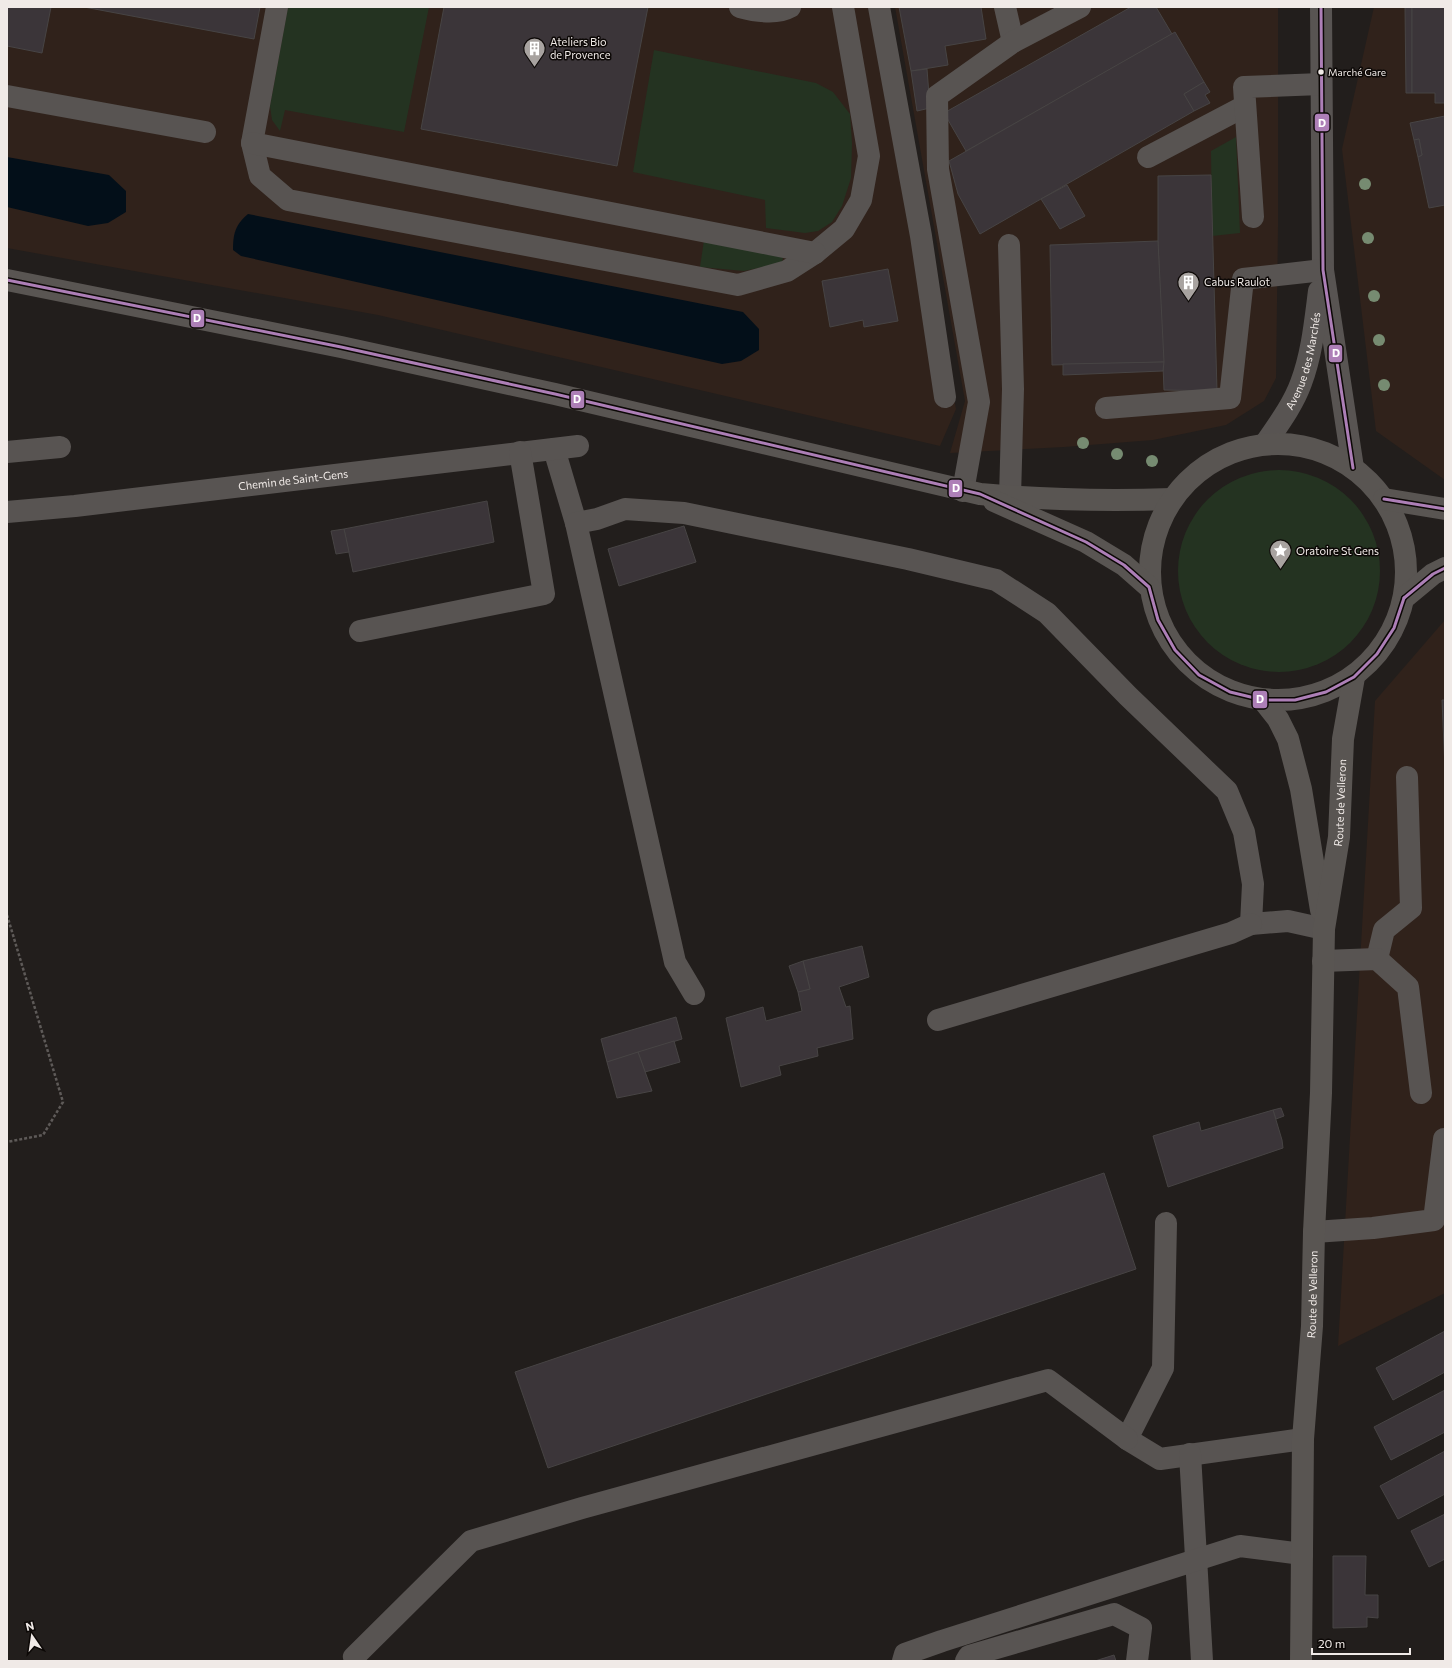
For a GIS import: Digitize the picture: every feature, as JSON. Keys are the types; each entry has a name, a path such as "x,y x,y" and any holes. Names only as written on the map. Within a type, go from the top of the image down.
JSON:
{"main road":[{"path":"7,280 341,347 555,394 972,493 1010,497 1109,501 1172,499"},
{"path":"1265,444 1296,445 1326,452 1353,468 1370,482 1384,499 1397,521 1404,546 1407,572 1404,598 1394,628 1377,654 1354,677 1326,692 1295,700 1263,700 1230,692 1200,675 1175,650 1158,620 1150,587 1150,557 1157,526 1172,499 1197,472 1229,453 1265,444"},
{"path":"972,493 1086,542 1124,565 1150,587"},
{"path":"1384,499 1445,509"},
{"path":"1404,598 1433,574 1445,568"},
{"name":"Route de Velleron","path":"1301,1661 1303,1439 1312,1326 1314,1232 1321,1093 1324,929 1339,837 1343,739 1354,677"},
{"name":"Route de Velleron","path":"1263,700 1278,718 1288,739 1296,768 1303,796 1324,929"}],"street":[{"path":"277,7 252,143 260,176 288,200 738,285 787,271 815,253 844,229 861,200 869,156 843,7"},
{"path":"740,7 758,11 785,10 790,7"},
{"path":"879,7 920,236 945,397"},
{"path":"1005,7 1013,42"},
{"path":"972,493 979,402 938,169 937,96 1013,42 1080,7"},
{"name":"Avenue des Marchés","path":"1321,7 1323,270 1353,468"},
{"path":"1253,217 1244,87 1321,84"},
{"path":"7,96 205,132"},
{"path":"1148,157 1245,106"},
{"path":"252,143 815,253"},
{"path":"1009,245 1013,389 1010,497"},
{"path":"1106,408 1230,398 1243,279 1323,270"},
{"name":"Avenue des Marchés","path":"1265,444 1287,411 1301,383 1311,344 1323,270"},
{"name":"Chemin de Saint-Gens","path":"7,512 75,506 578,446"},
{"path":"7,452 60,447"},
{"path":"554,448 576,523 674,962 694,994"},
{"path":"360,631 544,594 520,452"},
{"path":"576,523 598,519 625,509 684,512 908,559 996,580 1047,613 1128,696 1227,791 1244,832 1253,884 1251,924"},
{"path":"1378,959 1384,930 1411,908 1407,777"},
{"path":"938,1020 1231,933 1251,924 1288,921 1324,929"},
{"path":"1323,960 1378,959 1408,986 1421,1093"},
{"path":"1314,1232 1373,1228 1434,1220 1444,1139"},
{"path":"1127,1439 1162,1368 1166,1223"},
{"path":"356,1661 354,1657 471,1541 582,1508 1048,1380 1127,1439 1160,1459 1303,1439"},
{"path":"1190,1454 1202,1661"},
{"path":"903,1661 905,1654 942,1641 1240,1546 1302,1554"},
{"path":"966,1661 969,1656 1114,1614 1141,1628 1137,1661"}],"path":[{"path":"7,915 63,1102 42,1135 7,1142"}],"shaded area":[{"path":"7,7 883,7 956,409 940,446 378,315 7,248"},
{"path":"895,7 1278,7 1276,378 1264,401 1226,425 1153,440 1064,447 950,453 965,401"},
{"path":"1374,7 1445,7 1445,480 1376,431 1342,149"},
{"path":"7,157 109,175 126,191 126,212 108,223 88,226 7,207"},
{"path":"248,214 743,312 759,329 759,350 741,361 722,364 241,256 233,250 234,239 240,222"},
{"path":"1445,620 1445,1293 1338,1346 1375,701"}],"green space":[{"path":"288,7 429,7 404,132 285,110 280,131 272,120 270,106"},
{"path":"654,50 816,83 833,92 850,114 852,143 851,178 842,206 832,222 818,231 805,233 766,228 765,200 633,172"},
{"path":"1236,137 1240,233 1212,236 1211,151"},
{"path":"704,240 783,257 782,263 744,271 700,267"},
{"path":"1269,470 1289,470 1308,474 1327,482 1343,493 1357,507 1368,523 1376,542 1380,561 1380,581 1376,600 1368,619 1357,635 1343,649 1327,660 1308,668 1289,672 1269,672 1250,668 1231,660 1215,649 1201,635 1190,619 1182,600 1178,581 1178,561 1182,542 1190,523 1201,507 1215,493 1231,482 1250,474"}],"building":[{"path":"7,7 51,7 42,53 7,46"},
{"path":"84,7 260,7 254,39"},
{"name":"Ateliers Bio de Provence","path":"444,7 648,7 617,166 421,129"},
{"path":"899,7 981,7 986,39 945,46 948,65 911,71"},
{"path":"1131,7 1156,7 1172,34 966,151 944,113"},
{"path":"1405,7 1412,7 1412,93 1406,93"},
{"path":"1412,7 1445,7 1445,103 1435,103 1435,93 1412,93"},
{"path":"1175,32 1204,82 1184,94 1194,111 980,234 958,194 949,161"},
{"path":"927,69 930,108 917,111 911,71"},
{"path":"1204,82 1210,92 1205,95 1210,103 1194,111 1184,94"},
{"path":"1445,116 1445,205 1429,208 1418,157 1422,155 1419,139 1414,140 1410,123"},
{"path":"1419,139 1422,155 1418,157 1414,140"},
{"name":"Cabus Raulot","path":"1211,175 1217,391 1164,390 1158,241 1158,176"},
{"path":"1067,185 1085,216 1060,229 1041,199"},
{"path":"1158,241 1164,362 1052,365 1050,245"},
{"path":"888,269 898,321 864,327 863,320 830,327 822,281"},
{"path":"1164,362 1163,371 1063,375 1063,364"},
{"path":"487,501 494,542 353,572 344,529"},
{"path":"684,526 696,562 619,586 608,549"},
{"path":"344,529 349,552 336,554 331,531"},
{"path":"1442,700 1445,700 1445,769"},
{"path":"862,946 869,977 839,987 846,1007 850,1006 853,1039 817,1048 818,1056 779,1066 781,1075 741,1087 726,1018 763,1007 766,1021 802,1011 798,992 810,989 803,961"},
{"path":"803,961 810,989 798,992 789,966"},
{"path":"676,1017 682,1039 607,1062 601,1039"},
{"path":"674,1041 680,1062 645,1072 638,1052"},
{"path":"638,1052 652,1091 617,1098 607,1062"},
{"path":"1281,1108 1284,1116 1276,1119 1273,1110"},
{"path":"1273,1110 1283,1148 1168,1187 1153,1136 1199,1122 1201,1131"},
{"path":"1104,1173 1136,1269 548,1468 515,1372"},
{"path":"1445,1331 1445,1372 1393,1400 1376,1368"},
{"path":"1445,1390 1445,1432 1391,1460 1374,1427"},
{"path":"1445,1451 1445,1494 1398,1519 1380,1486"},
{"path":"1445,1514 1445,1559 1429,1567 1411,1531"},
{"path":"1333,1556 1366,1556 1365,1595 1378,1595 1378,1618 1367,1617 1367,1627 1333,1628"},
{"path":"1114,1655 1116,1661 1095,1661"}],"transit line":[{"name":"D","path":"1321,7 1323,270 1353,468"},
{"name":"D","path":"7,280 341,347 555,394 980,494 1086,542 1124,565 1149,587 1158,620 1175,650 1199,675 1230,692 1263,700 1295,700 1326,692 1354,677 1377,654 1394,628 1404,598"},
{"name":"D","path":"1384,499 1445,509"},
{"name":"D","path":"1404,598 1433,574 1445,568"}],"place":[{"name":"Ateliers Bio de Provence","path":"534,68"},
{"name":"Marché Gare","path":"1321,72"},
{"name":"Cabus Raulot","path":"1188,302"},
{"name":"Oratoire St Gens","path":"1280,570"}]}
